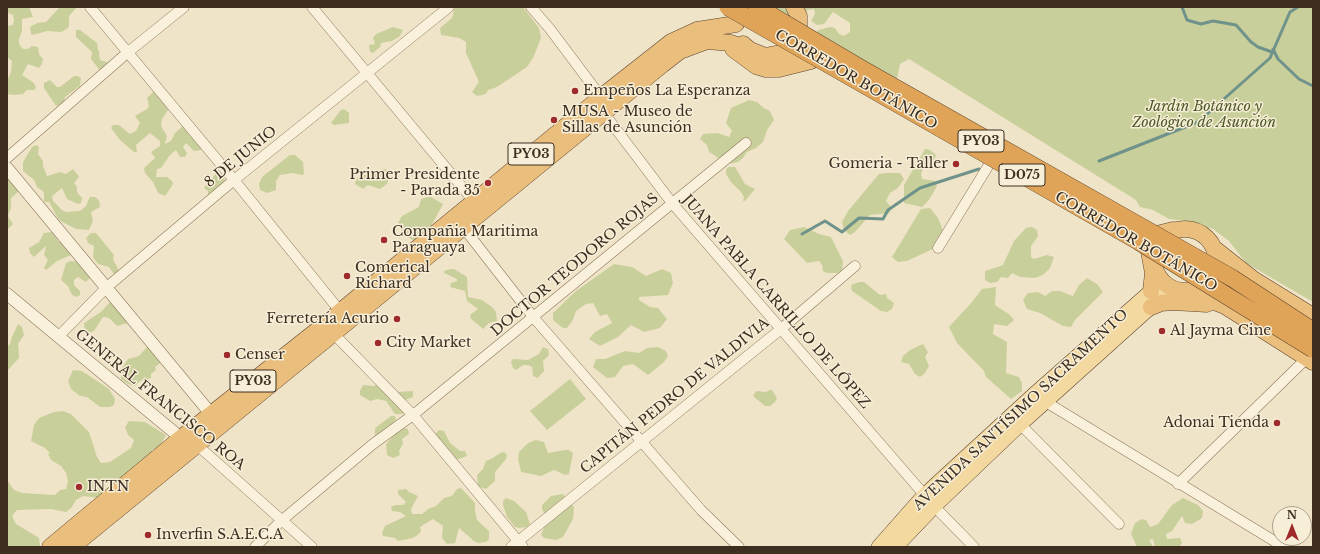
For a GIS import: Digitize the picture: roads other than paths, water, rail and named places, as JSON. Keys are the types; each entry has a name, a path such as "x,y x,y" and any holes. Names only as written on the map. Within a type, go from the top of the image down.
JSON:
{"highway":[{"name":"D075","path":"723,7 735,15"},
{"name":"CORREDOR BOTÁNICO","path":"757,7 862,69 1232,278 1313,331"},
{"name":"PY03","path":"794,7 799,16 800,25 807,37 825,53 877,84 1149,236 1186,228 1198,231 1205,235 1215,249 1253,279 1313,316"},
{"name":"PY03","path":"50,547 216,420 344,317 602,104 671,42 735,15"},
{"path":"735,15 738,36 750,50"},
{"name":"CORREDOR BOTÁNICO","path":"735,15 1138,241 1311,356"},
{"path":"781,53 793,44 797,37 800,25"},
{"name":"PY03","path":"602,104 680,51 707,41 731,43 765,56 781,53 801,59 822,57 1147,241 1153,265"},
{"path":"680,51 707,46 727,47 738,51 756,66 773,69 797,65 822,57"},
{"name":"PY03","path":"344,317 463,227 478,206"},
{"path":"1173,230 1160,240 1156,247 1153,265 1151,299 1161,303 1174,302 1225,306"},
{"path":"1184,291 1196,289 1205,284 1211,277 1216,268 1217,258 1215,249"},
{"path":"1153,265 1166,285 1225,306 1311,356"},
{"name":"PY03","path":"72,547 188,441"}],"main road":[{"name":"AVENIDA SANTÍSIMO SACRAMENTO","path":"879,547 1040,398 1151,299 1184,291"},
{"name":"AVENIDA SANTÍSIMO SACRAMENTO","path":"895,547 930,501"}],"street":[{"path":"90,7 234,180 344,317"},
{"path":"7,158 127,53 184,7"},
{"path":"312,7 366,74 478,206"},
{"name":"8 DE JUNIO","path":"58,337 107,287 234,180 449,7"},
{"name":"JUANA PABLA CARRILLO DE LÓPEZ","path":"531,7 672,203 930,501 974,547"},
{"name":"DOCTOR TEODORO ROJAS","path":"256,547 281,521 373,444 413,415 534,318 746,143"},
{"path":"938,248 995,154"},
{"path":"7,168 216,420"},
{"path":"463,227 534,318 701,510 739,547"},
{"name":"CAPITÁN PEDRO DE VALDIVIA","path":"517,545 856,266"},
{"name":"GENERAL FRANCISCO ROA","path":"7,294 58,337 188,441 312,547"},
{"path":"329,329 413,415 517,545"},
{"path":"1178,484 1311,356"},
{"path":"1040,398 1178,484 1284,547"},
{"path":"1016,420 1119,524"}],"waterway":[{"path":"1182,7 1187,20 1201,24 1213,21 1236,25 1251,42 1258,47 1272,52"},
{"path":"1099,161 1198,122 1270,58 1290,12 1298,7"},
{"path":"1273,49 1278,59 1299,79 1313,86"},
{"path":"802,234 825,221 842,232 859,218 883,219 888,210 920,188 979,169"}],"place":[{"name":"Empeños La Esperanza","path":"575,91"},
{"name":"MUSA - Museo de Sillas de Asunción","path":"554,120"},
{"name":"Gomeria - Taller","path":"956,164"},
{"name":"Primer Presidente - Parada 35","path":"488,183"},
{"name":"Compañia Maritima Paraguaya","path":"384,240"},
{"name":"Comerical Richard","path":"347,276"},
{"name":"Ferretería Acurio","path":"397,319"},
{"name":"Al Jayma Cine","path":"1162,331"},
{"name":"City Market","path":"378,343"},
{"name":"Censer","path":"227,355"},
{"name":"Adonai Tienda","path":"1277,423"},
{"name":"INTN","path":"79,487"},
{"name":"Inverfin S.A.E.C.A","path":"148,535"}],"park label":[{"name":"Jardín Botánico y Zoológico de Asunción","path":"1204,116"}]}
